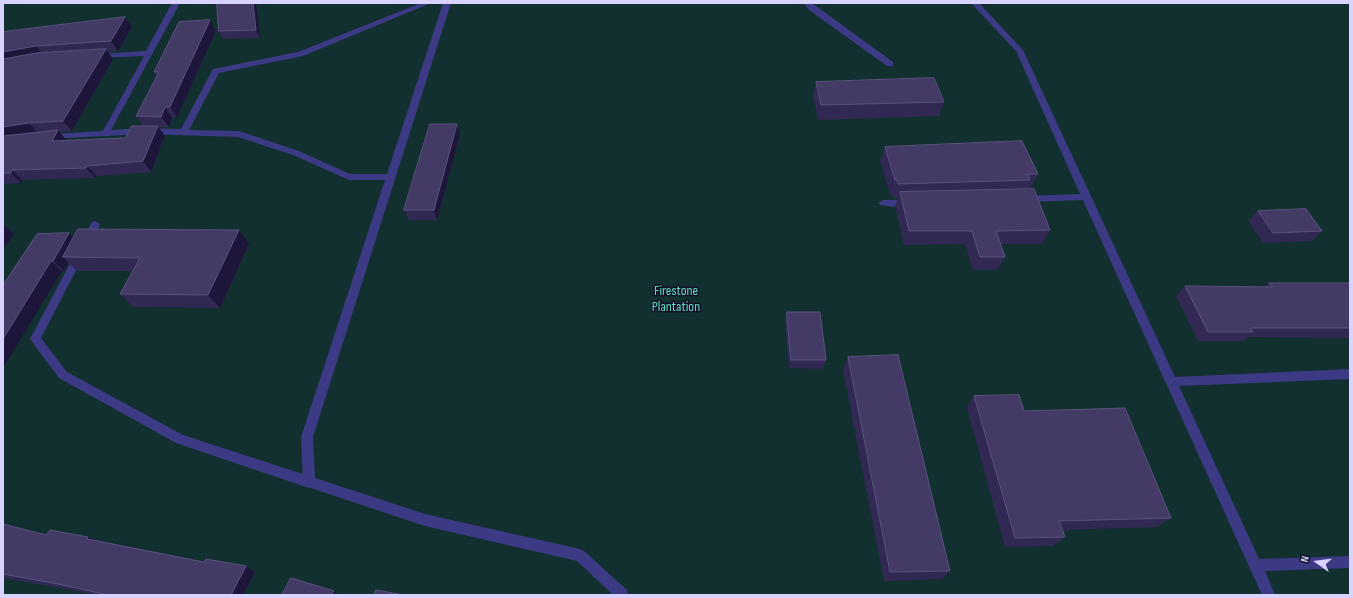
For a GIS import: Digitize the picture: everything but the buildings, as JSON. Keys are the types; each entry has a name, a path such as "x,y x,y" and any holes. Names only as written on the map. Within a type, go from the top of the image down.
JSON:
{"street":[{"path":"105,134 176,3"},
{"path":"184,132 216,71 300,54 428,3"},
{"path":"309,482 307,437 447,3"},
{"path":"808,3 812,8 890,64"},
{"path":"975,3 1019,50 1269,595"},
{"path":"88,57 148,54"},
{"path":"39,138 144,131 239,134 296,153 349,177 391,177"},
{"path":"1016,199 1086,197"},
{"path":"883,203 922,202"},
{"path":"95,224 35,339 63,375 180,439 425,520 580,555 622,595"},
{"path":"1170,382 1350,374"},
{"path":"1254,565 1350,562"}],"green space":[{"name":"Firestone Plantation","path":"3,3 1350,3 1350,595 3,595"}]}
